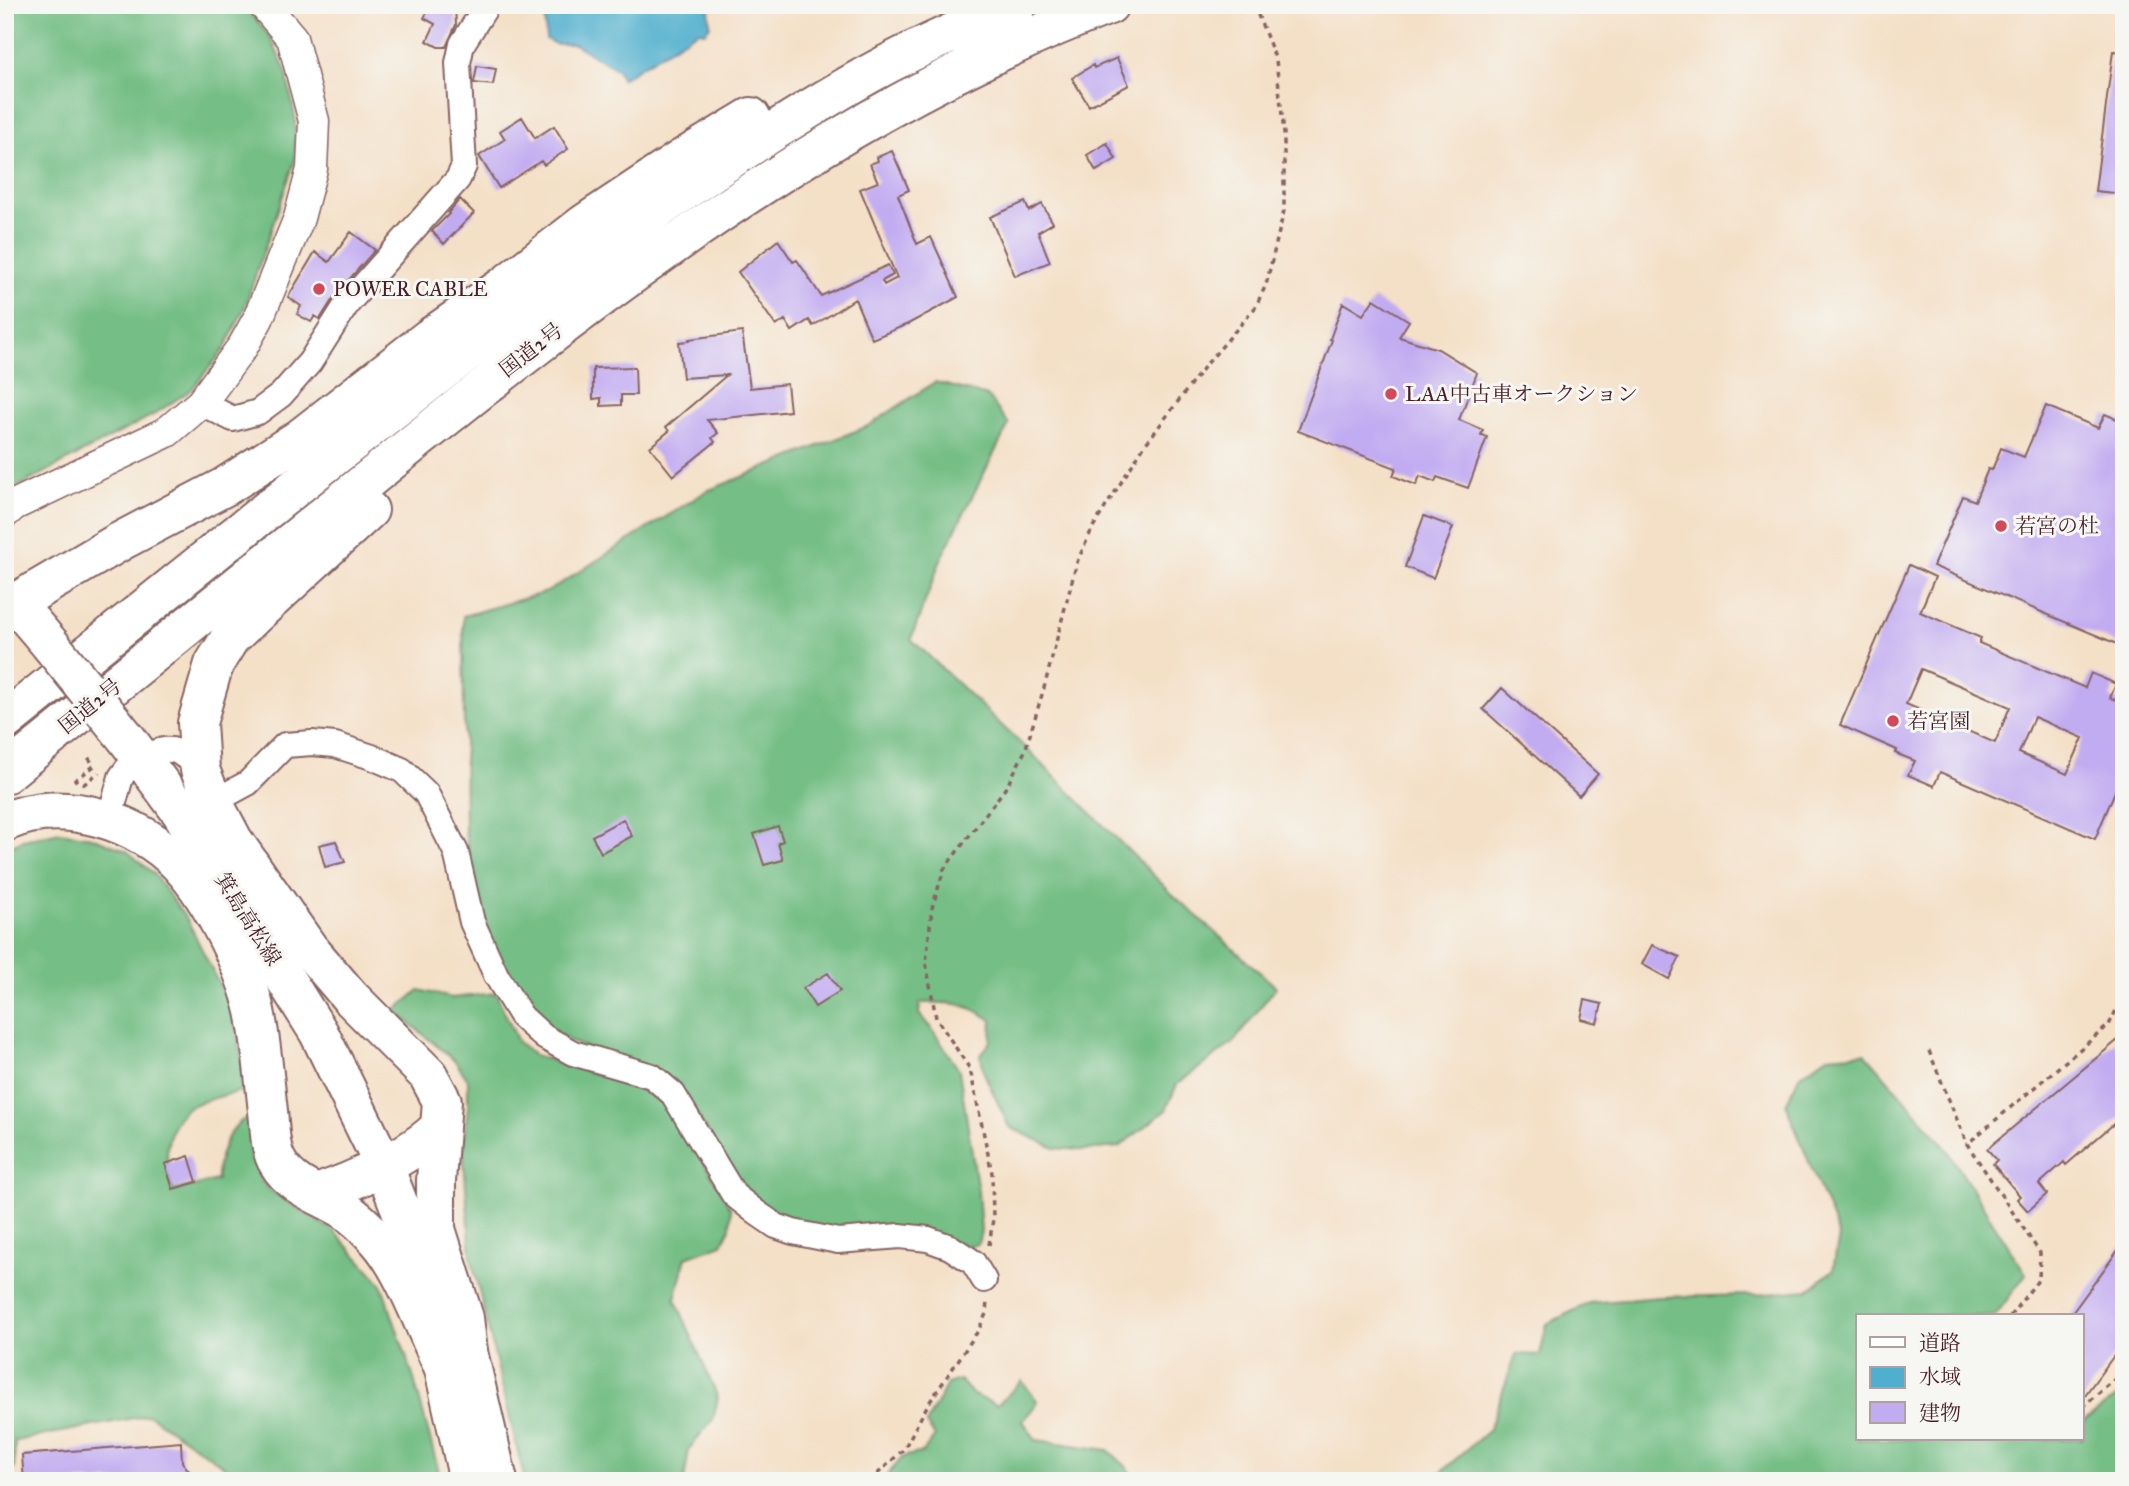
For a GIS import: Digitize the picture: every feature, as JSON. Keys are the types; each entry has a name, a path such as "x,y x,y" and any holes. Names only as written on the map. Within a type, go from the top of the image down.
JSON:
{"main road":[{"name":"国道2号","path":"5,722 356,437 579,266 746,149 849,85 938,38 1017,5"},
{"name":"国道2号","path":"5,774 471,397 595,302 738,200 839,136 989,55 1109,5"},
{"path":"9,599 226,486 299,439 583,224 692,152 811,80 873,54 938,38"},
{"path":"454,1357 464,1318 436,1229 436,1181 442,1101 428,1075 350,997 309,949 233,840 207,786 197,723 214,664 230,638 375,505 471,397"},
{"name":"箕島高松線","path":"9,599 49,643 181,812 319,1033 383,1164 424,1269 498,1481"},
{"path":"5,822 16,817 54,812 73,812 109,820 143,835 180,864 209,904 244,976 254,1010 271,1139 277,1162 293,1181 345,1210 379,1240 454,1357"},
{"path":"316,1194 333,1189 428,1140 440,1127"},
{"name":"箕島高松線","path":"454,1357 469,1481"}],"street":[{"path":"5,513 14,505 167,432 201,402 243,346 258,319 299,218 312,169 314,121 292,38 264,5"},
{"path":"201,402 233,419 258,412 281,395 310,362 347,304 458,179 464,166 458,63 462,44 487,5"},
{"path":"109,820 121,777 136,754 165,748 178,751 207,786 247,783 285,745 335,745 402,770 426,793 456,852 472,922 496,975 522,1016 544,1037 573,1053 652,1076 673,1094 734,1195 776,1226 815,1238 838,1241 900,1236 928,1239 950,1247 973,1262 984,1280"}],"path":[{"path":"870,1481 904,1449 927,1406 978,1331 986,1314 988,1297 984,1280 993,1219 992,1173 970,1069 936,1017 926,963 932,908 944,869 1007,786 1025,751 1077,562 1093,527 1144,446 1205,366 1255,308 1266,285 1284,211 1284,133 1276,60 1254,8"},
{"path":"68,786 94,766 88,757"},
{"path":"82,785 101,770"},
{"path":"1967,1144 2109,1025 2122,998"},
{"path":"1929,1051 1967,1144 2040,1253 2039,1279 2012,1314"},
{"path":"2084,1405 2124,1371"}],"green space":[{"path":"5,5 244,5 270,37 286,71 295,117 295,160 244,309 224,350 191,390 153,415 5,491"},
{"path":"935,382 987,396 1009,424 943,554 911,639 1039,761 1171,893 1276,987 1233,1043 1177,1084 1166,1110 1119,1147 1084,1150 1055,1148 1009,1127 984,1073 981,1055 991,1041 992,1020 958,1004 920,1003 919,1014 959,1070 978,1191 981,1231 978,1244 969,1246 815,1229 764,1209 745,1188 679,1088 554,1032 505,976 477,906 465,831 463,616 547,592 707,491 868,426"},
{"path":"60,832 92,837 127,851 153,873 188,921 232,1011 248,1089 197,1103 178,1117 169,1137 167,1159 173,1191 217,1180 219,1162 230,1133 243,1120 251,1117 256,1168 262,1182 272,1192 335,1232 381,1283 414,1379 440,1476 423,1481 237,1481 224,1466 149,1415 15,1441 14,1469 5,1470 5,848 23,840"},
{"path":"419,990 452,998 496,993 518,1042 534,1055 629,1084 656,1098 684,1127 731,1209 730,1228 722,1244 686,1257 675,1298 718,1398 713,1419 689,1449 684,1481 525,1481 471,1257 463,1147 468,1080 455,1061 395,1011"},
{"path":"1865,1053 1944,1145 2026,1274 1996,1314 1856,1314 1856,1440 2084,1440 2084,1421 2124,1391 2124,1465 2112,1481 1431,1481 1489,1430 1516,1354 1540,1355 1547,1324 1589,1303 1808,1290 1833,1270 1839,1236 1786,1105 1799,1076 1828,1056"},
{"path":"960,1380 973,1395 997,1405 1022,1381 1038,1402 1023,1421 1036,1440 1108,1450 1128,1468 1132,1481 882,1481 903,1457 923,1452 935,1436 926,1424 947,1384"}],"water":[{"path":"544,5 709,5 710,26 705,32 698,31 621,79 618,70 574,44 555,44 546,39"}],"building":[{"path":"431,5 455,5 456,25 446,47 438,47 427,41 435,24 424,18"},
{"path":"2113,51 2124,52 2124,194 2095,191"},
{"path":"1117,58 1129,85 1089,106 1072,78 1093,65 1094,68"},
{"path":"477,66 496,69 493,85 474,83"},
{"path":"522,117 535,138 554,126 568,149 544,165 541,161 499,188 479,156 505,139 500,131"},
{"path":"1107,143 1116,159 1096,171 1087,155"},
{"path":"892,151 909,190 898,195 917,244 931,237 958,297 908,324 872,339 855,299 813,326 809,320 792,331 785,320 776,326 738,272 778,240 793,262 797,260 821,296 888,265 893,275 882,281 884,285 897,278 860,189 878,182 870,164 878,161 877,157"},
{"path":"460,199 474,213 444,244 432,231"},
{"path":"1025,202 1029,211 1042,204 1053,223 1038,232 1050,262 1015,276 990,217"},
{"path":"351,232 375,250 336,294 320,319 315,316 311,322 297,314 301,306 288,297 315,252 329,262"},
{"name":"LAA中古車オークション","path":"1374,299 1409,321 1399,337 1438,349 1477,373 1459,420 1483,430 1481,435 1487,437 1468,488 1437,477 1435,482 1420,476 1416,485 1393,476 1396,468 1298,431 1343,303 1363,315"},
{"path":"742,332 750,388 787,384 790,411 707,420 718,433 712,438 715,442 673,476 650,447 669,431 666,427 727,375 683,378 679,342"},
{"path":"635,367 636,395 621,395 621,405 601,406 601,398 593,399 593,368"},
{"name":"若宮の杜","path":"2046,406 2098,428 2105,414 2124,422 2124,647 1933,566 1963,496 1975,501 1988,469 1992,470 2001,448 2024,457"},
{"path":"1424,516 1453,527 1433,578 1405,567"},
{"name":"若宮園","path":"1909,565 1935,577 1920,612 1981,638 1979,643 2085,688 2091,673 2116,684 2110,698 2124,703 2124,770 2095,839 1940,772 1934,786 1908,775 1915,761 1895,753 1897,750 1840,725","holes":["1921,669 2010,707 1995,743 1906,704","2034,717 2083,738 2067,774 2019,753"]},
{"path":"1502,688 1598,774 1579,796 1483,709"},
{"path":"623,819 632,836 601,853 592,836"},
{"path":"778,826 783,841 778,843 783,860 764,865 754,834"},
{"path":"336,841 345,862 325,867 319,845"},
{"path":"1652,945 1680,957 1669,979 1642,964"},
{"path":"828,973 840,991 815,1007 803,988"},
{"path":"1585,1000 1602,1004 1597,1023 1581,1019"},
{"path":"2124,1035 2124,1115 2066,1165 2064,1162 2039,1184 2047,1194 2028,1211 2017,1199 2020,1196 1993,1164 1997,1160 1987,1149"},
{"path":"189,1156 197,1182 173,1189 165,1164"},
{"path":"2124,1242 2124,1342 2084,1396 2084,1314 2071,1314"},
{"path":"181,1442 182,1462 197,1481 24,1481 22,1455"}],"place":[{"name":"POWER CABLE","path":"319,289"},
{"name":"LAA中古車オークション","path":"1391,394"},
{"name":"若宮の杜","path":"2001,526"},
{"name":"若宮園","path":"1893,721"}]}
